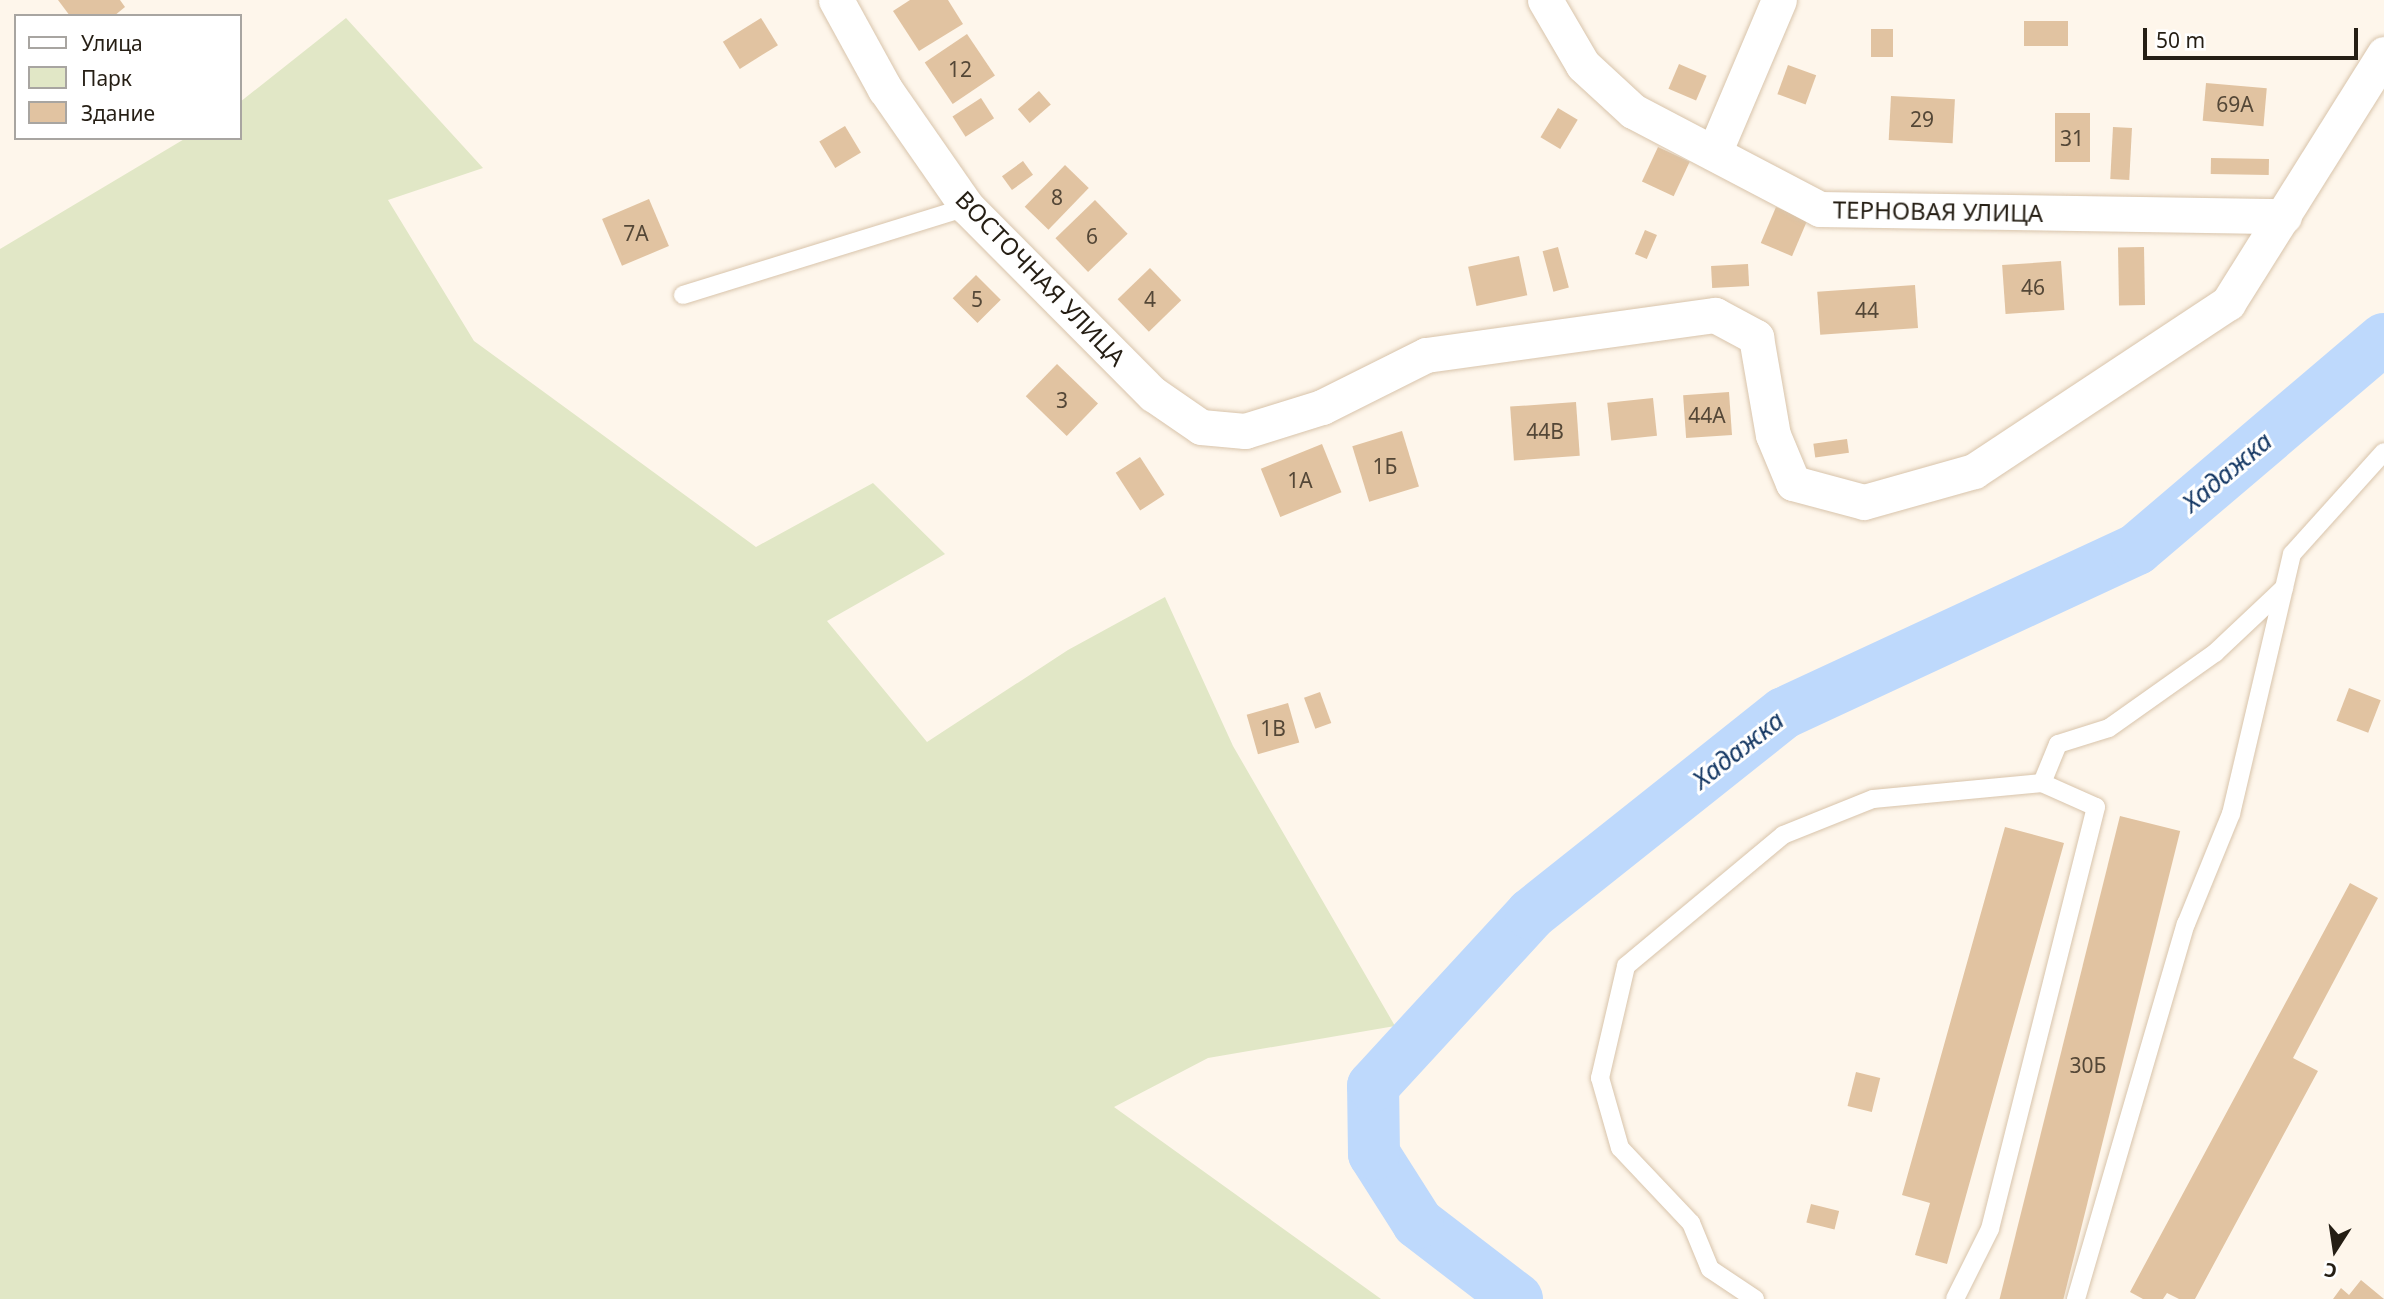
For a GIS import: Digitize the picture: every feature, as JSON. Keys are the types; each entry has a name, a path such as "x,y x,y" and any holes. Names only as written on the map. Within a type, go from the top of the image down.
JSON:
{"street":[{"name":"ВОСТОЧНАЯ УЛИЦА","path":"836,0 885,89 967,207 1153,394 1201,428 1245,431 1322,407 1426,355 1715,315 1756,337 1773,435 1793,483 1864,502 1973,471 2228,303 2284,216"},
{"name":"ТЕРНОВАЯ УЛИЦА","path":"1545,0 1583,65 1633,111 1820,209 2284,216"},
{"path":"1714,153 1779,0"},
{"path":"2284,216 2384,54"}],"lane":[{"path":"683,295 967,207"},
{"path":"2076,1299 2186,924 2231,814 2292,554 2384,452"},
{"path":"2042,783 2058,744 2120,720 2215,653 2284,588"},
{"path":"1755,1299 1710,1269 1691,1223 1620,1147 1600,1077 1626,965 1783,835 1873,799 2042,783 2096,807 1990,1228 1955,1299"}],"green space":[{"path":"346,18 483,168 388,200 474,341 756,547 873,483 945,554 827,621 927,742 1068,650 1165,597 1233,746 1395,1026 1208,1058 1114,1107 1381,1299 0,1299 0,249 183,140 242,140 242,100"}],"building":[{"path":"58,0 120,0 125,7 116,14 68,14"},
{"path":"910,0 948,0 963,24 919,51 893,11"},
{"path":"761,18 778,45 740,69 723,42"},
{"path":"2024,21 2068,21 2068,46 2024,46"},
{"path":"1871,29 1893,29 1893,57 1871,57"},
{"path":"967,34 995,75 953,104 925,63"},
{"path":"1679,64 1707,76 1696,101 1668,89"},
{"path":"1788,65 1816,75 1806,104 1777,94"},
{"path":"2206,83 2267,88 2263,126 2203,121"},
{"path":"1039,91 1051,105 1030,123 1018,109"},
{"path":"1891,96 1955,99 1953,143 1889,140"},
{"path":"981,98 994,118 966,137 952,117"},
{"path":"1558,108 1578,120 1560,149 1540,137"},
{"path":"2055,113 2090,113 2090,162 2055,162"},
{"path":"845,126 861,153 835,168 819,141"},
{"path":"2113,127 2132,128 2129,180 2110,179"},
{"path":"1658,147 1690,162 1674,196 1642,181"},
{"path":"2211,158 2269,159 2269,175 2211,174"},
{"path":"1023,161 1033,175 1012,190 1002,176"},
{"path":"1065,165 1089,188 1048,230 1025,207"},
{"path":"649,199 669,246 622,266 602,219"},
{"path":"1095,200 1128,234 1088,272 1055,238"},
{"path":"1776,207 1807,220 1792,256 1761,243"},
{"path":"1645,230 1657,235 1647,259 1635,254"},
{"path":"1558,247 1569,288 1553,292 1543,251"},
{"path":"2118,247 2144,247 2145,305 2119,305"},
{"path":"1519,256 1527,295 1476,306 1468,267"},
{"path":"2061,261 2064,310 2006,314 2002,265"},
{"path":"1748,264 1749,286 1712,288 1711,266"},
{"path":"1150,268 1181,300 1149,332 1118,299"},
{"path":"976,275 1001,300 977,323 953,298"},
{"path":"1915,285 1918,328 1820,335 1817,292"},
{"path":"1057,364 1098,404 1067,436 1026,396"},
{"path":"1729,392 1732,435 1686,438 1683,395"},
{"path":"1653,398 1657,436 1611,441 1607,403"},
{"path":"1576,402 1580,456 1514,460 1510,407"},
{"path":"1402,431 1419,486 1369,502 1352,446"},
{"path":"1847,439 1849,453 1815,458 1813,444"},
{"path":"1322,444 1341,492 1280,517 1261,469"},
{"path":"1140,457 1165,495 1140,511 1116,473"},
{"path":"2349,688 2381,700 2368,733 2336,721"},
{"path":"1320,692 1331,723 1315,729 1304,698"},
{"path":"1288,703 1299,742 1258,754 1247,715"},
{"path":"2120,816 2180,831 2063,1299 2000,1299"},
{"path":"2005,827 2064,843 1947,1264 1915,1255 1930,1203 1902,1195"},
{"path":"2350,883 2378,898 2293,1058 2318,1071 2195,1299 2179,1299 2167,1293 2163,1299 2143,1299 2130,1292"},
{"path":"1856,1072 1880,1078 1872,1112 1848,1106"},
{"path":"1811,1204 1839,1211 1835,1229 1806,1222"},
{"path":"2361,1280 2384,1299 2333,1299 2341,1288 2349,1295"}],"waterway":[{"name":"Хадажка","path":"1517,1299 1418,1223 1374,1154 1373,1086 1531,914 1784,713 2137,549 2384,339"}]}
